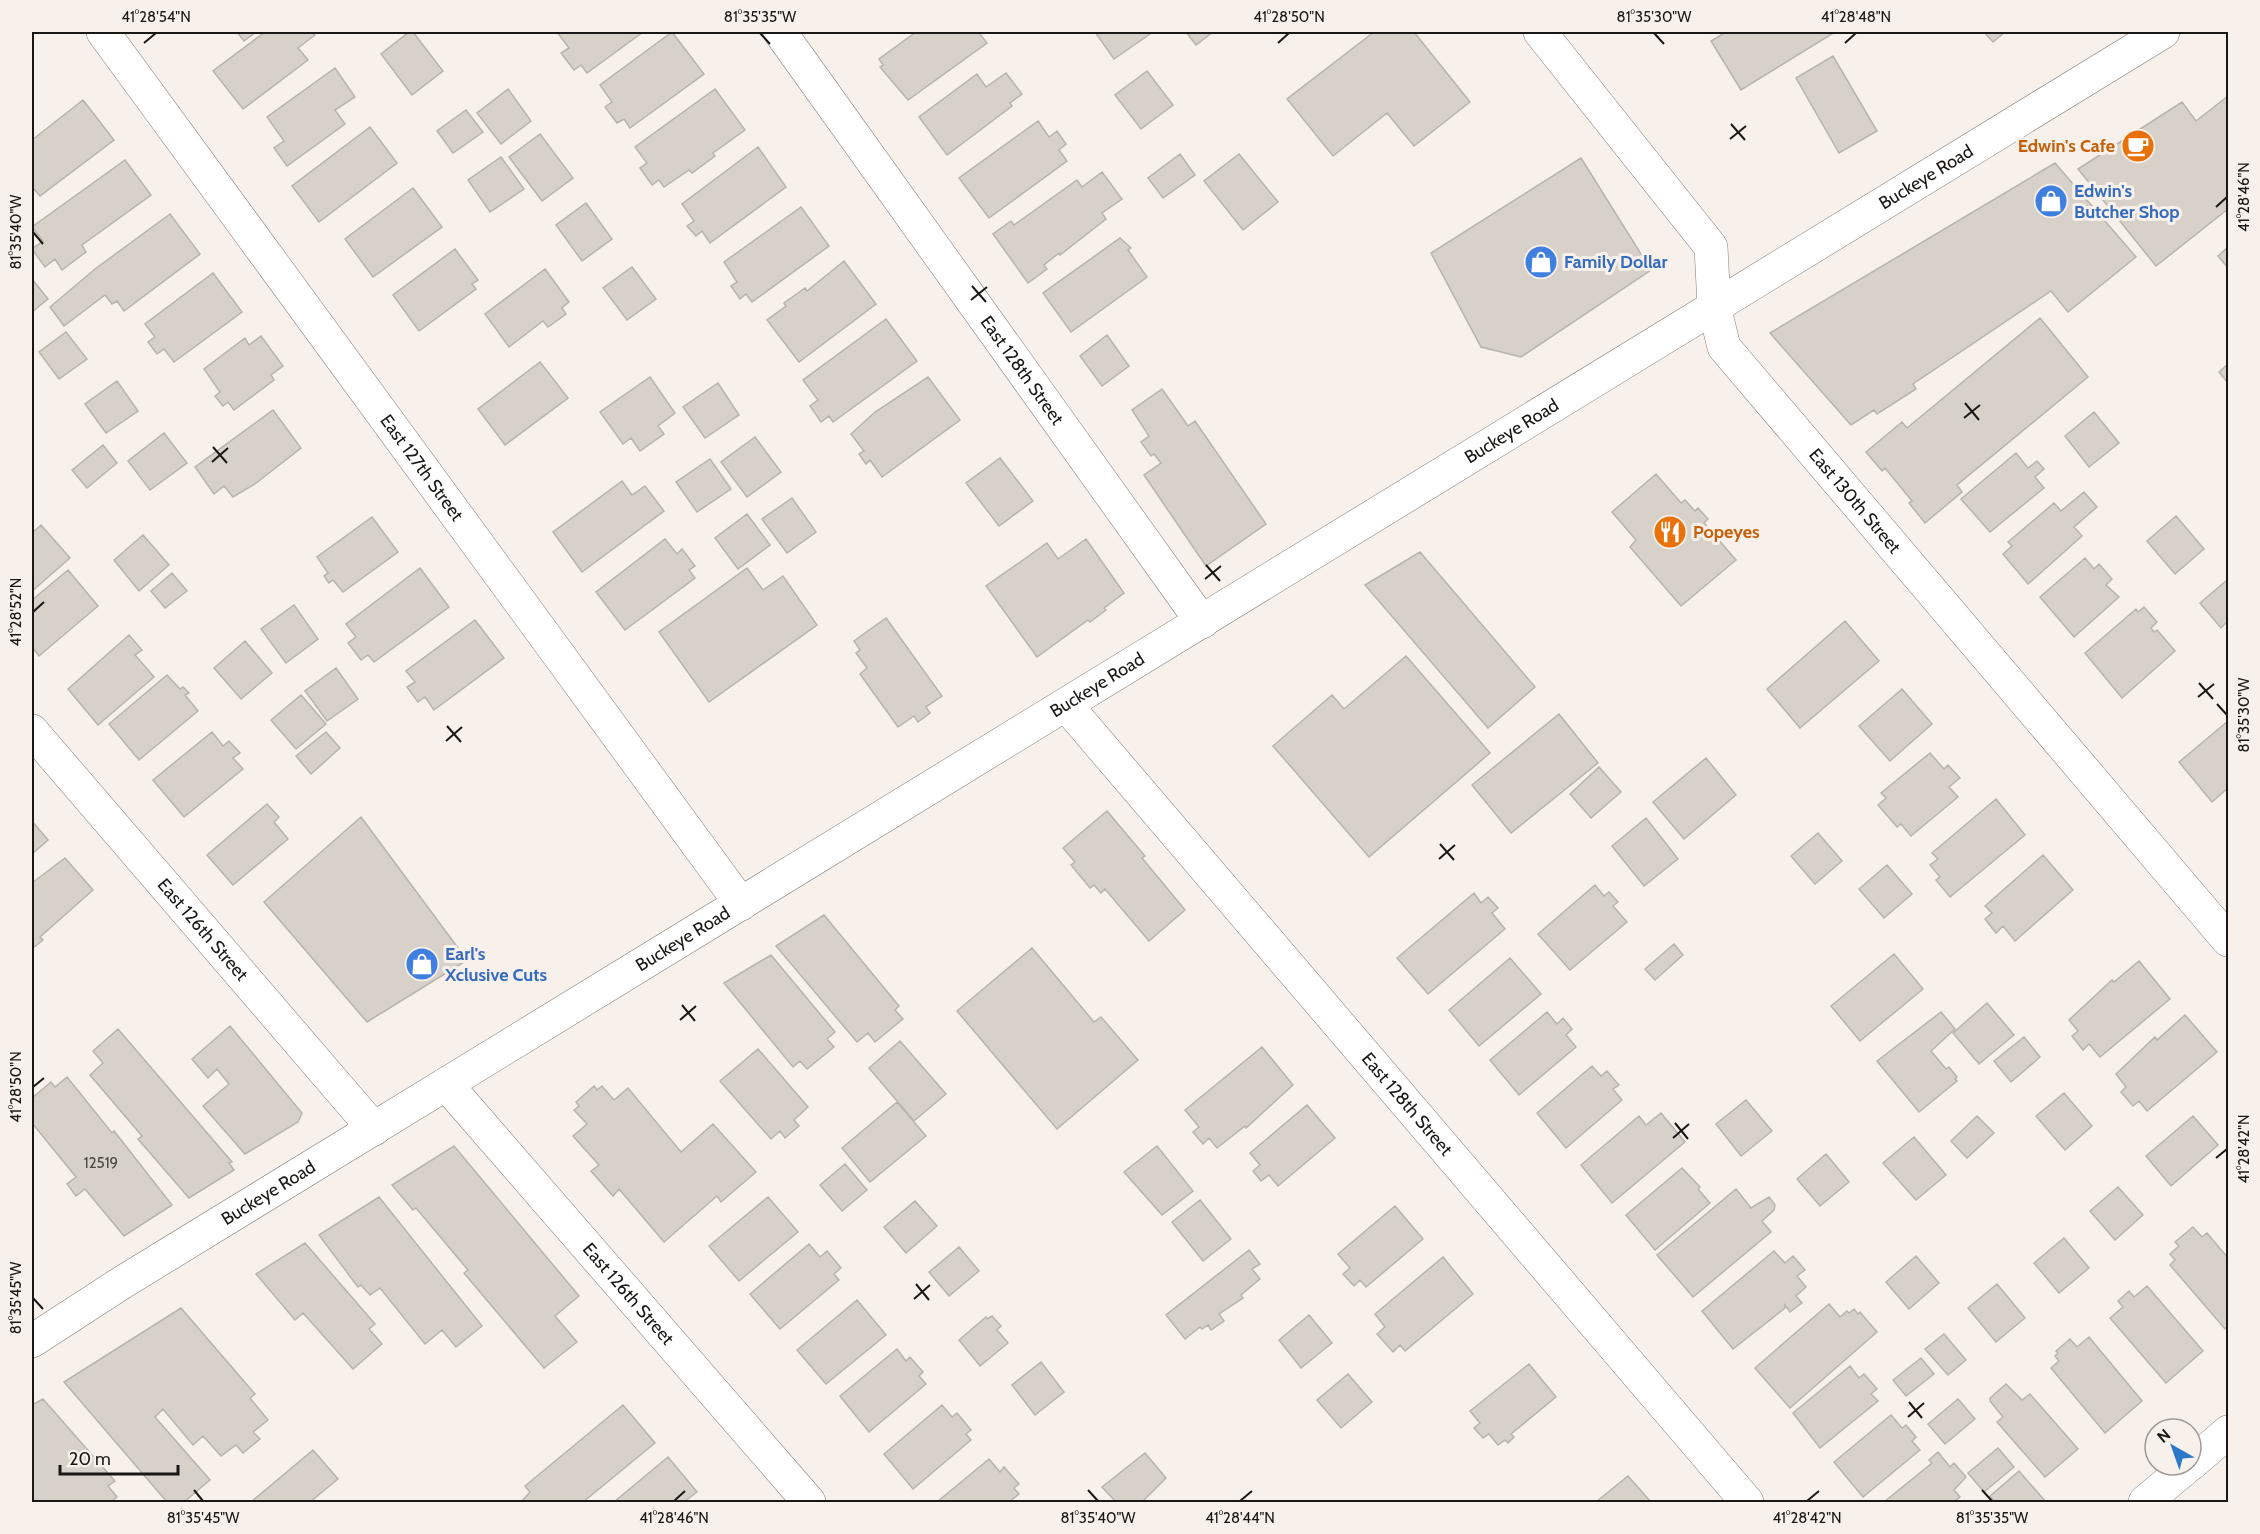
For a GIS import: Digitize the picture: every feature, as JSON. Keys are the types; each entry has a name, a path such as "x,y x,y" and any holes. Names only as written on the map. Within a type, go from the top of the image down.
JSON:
{"street":[{"name":"East 127th Street","path":"103,32 741,904"},
{"name":"East 128th Street","path":"780,32 1202,622"},
{"name":"East 130th Street","path":"1539,32 1711,247 1714,306 1724,347 2229,940"},
{"name":"Buckeye Road","path":"32,1341 446,1084 2163,32"},
{"name":"East 128th Street","path":"1066,705 1747,1503"},
{"name":"East 126th Street","path":"32,731 374,1129"},
{"name":"East 126th Street","path":"446,1084 809,1503"},
{"path":"2203,1453 2229,1432"},
{"path":"2145,1503 2175,1477"}],"building":[{"path":"237,32 256,32 244,41"},
{"path":"265,32 312,32 315,35 298,48 308,60 243,109 213,71"},
{"path":"409,32 413,32 443,71 412,95 381,54"},
{"path":"557,32 643,32 587,73 581,65 574,70 561,53 569,48"},
{"path":"672,32 704,74 630,128 624,119 617,123 605,107 612,102 600,85"},
{"path":"916,32 984,32 980,34 987,43 908,100 880,67 883,65 879,59"},
{"path":"1095,32 1148,32 1150,34 1114,59"},
{"path":"1186,32 1213,32 1196,45"},
{"path":"1374,32 1414,32 1470,102 1414,146 1387,113 1333,156 1287,99"},
{"path":"1726,32 1835,32 1741,90 1711,41"},
{"path":"1984,32 2005,32 1993,42"},
{"path":"1833,56 1877,131 1839,153 1796,78"},
{"path":"335,68 355,97 335,110 345,124 287,166 274,148 284,141 267,117"},
{"path":"1147,71 1173,105 1141,129 1115,95"},
{"path":"1006,73 1022,94 1010,103 1012,106 947,155 919,117 977,74 986,87"},
{"path":"508,89 531,121 501,144 477,113"},
{"path":"715,89 745,130 713,153 715,156 692,173 689,170 664,187 659,180 652,185 640,168 647,163 635,147"},
{"path":"2228,96 2228,209 2156,266 2078,169 2182,102 2196,121"},
{"path":"83,100 114,140 40,196 32,187 32,140"},
{"path":"466,110 483,132 453,153 437,131"},
{"path":"1038,121 1049,137 1057,131 1066,144 1059,150 1067,161 989,218 959,178"},
{"path":"370,127 397,163 319,222 292,186"},
{"path":"540,134 573,178 542,201 509,157"},
{"path":"758,147 786,187 710,243 702,231 696,236 687,226 694,221 682,204"},
{"path":"1180,154 1195,175 1163,198 1148,178"},
{"path":"1239,154 1278,202 1243,230 1204,181"},
{"path":"501,157 524,189 490,212 468,180"},
{"name":"Family Dollar","path":"1581,158 1651,270 1521,357 1481,347 1431,253"},
{"path":"125,160 151,195 82,245 86,252 62,270 55,259 45,267 32,249 43,241 32,227"},
{"path":"2055,163 2136,257 2068,312 2051,291 1913,384 1916,389 1877,414 1874,410 1851,425 1770,333"},
{"path":"1102,172 1122,199 1102,213 1106,219 1044,265 1047,269 1028,283 993,234 1011,221 1014,225 1077,180 1082,187"},
{"path":"413,188 442,227 373,277 345,239"},
{"path":"586,203 612,239 582,261 556,225"},
{"path":"801,207 829,246 752,302 746,294 740,299 731,286 737,282 724,262"},
{"path":"170,214 200,254 124,311 117,301 112,304 105,295 64,326 50,307 95,269"},
{"path":"1120,238 1131,248 1128,250 1147,277 1071,332 1043,293"},
{"path":"2228,247 2228,268 2218,256"},
{"path":"455,249 478,280 472,284 476,289 419,331 393,295"},
{"path":"844,261 876,304 799,362 767,320 786,306 784,303 805,288 807,291"},
{"path":"632,267 656,299 627,320 603,288"},
{"path":"545,269 569,302 562,308 566,314 548,327 543,321 509,347 485,314"},
{"path":"213,273 242,312 174,362 164,349 157,354 148,342 155,337 145,324"},
{"path":"32,279 48,299 32,312"},
{"path":"2040,318 2088,377 1957,485 1962,492 1925,523 1909,503 1912,501 1885,468 1882,471 1866,452 1902,422 1907,428"},
{"path":"886,319 917,361 833,422 829,416 821,422 810,406 818,400 803,380"},
{"path":"66,332 87,359 59,379 39,352"},
{"path":"1107,335 1129,366 1102,386 1080,356"},
{"path":"261,336 283,366 271,375 274,380 234,410 228,402 223,406 215,396 220,392 204,369 245,338 249,345"},
{"path":"540,362 568,398 505,445 478,409"},
{"path":"2228,364 2228,383 2219,372"},
{"path":"650,377 675,413 658,426 664,434 640,451 631,438 623,444 600,412"},
{"path":"928,377 960,420 882,477 870,460 866,464 859,454 864,451 851,434 875,412"},
{"path":"117,381 138,411 106,433 85,404"},
{"path":"718,383 739,415 705,438 683,407"},
{"path":"1162,389 1188,426 1195,421 1266,524 1206,566 1144,475 1161,463 1154,454 1151,456 1141,442 1149,436 1132,410"},
{"path":"273,410 301,448 255,484 233,497 224,486 214,494 195,467"},
{"path":"2094,412 2119,443 2089,467 2065,436"},
{"path":"164,433 187,463 150,490 128,461"},
{"path":"755,437 781,472 747,497 721,462"},
{"path":"103,445 117,463 87,488 72,470"},
{"path":"2016,453 2028,468 2037,461 2044,469 2035,477 2044,488 1990,532 1961,499"},
{"path":"1000,458 1033,501 999,526 966,483"},
{"path":"710,459 731,489 697,512 676,482"},
{"name":"Popeyes","path":"1656,474 1681,503 1685,500 1695,511 1698,508 1708,519 1704,523 1736,560 1681,606 1630,547 1636,540 1612,512"},
{"path":"622,481 632,495 645,486 664,511 582,572 553,532"},
{"path":"2084,492 2097,507 2074,527 2082,536 2028,584 2003,554 2012,546 2008,542 2054,503 2061,511"},
{"path":"792,498 816,532 787,553 762,519"},
{"path":"747,514 770,545 738,569 715,538"},
{"path":"2176,516 2204,549 2175,574 2147,541"},
{"path":"372,517 398,552 343,592 333,580 329,583 324,576 328,573 317,557"},
{"path":"41,525 70,558 32,591 32,533"},
{"path":"143,535 169,565 139,591 114,560"},
{"path":"665,539 677,554 682,549 695,566 689,570 695,578 625,630 596,592"},
{"path":"1086,539 1124,593 1090,622 1088,620 1037,657 986,586 1047,543 1058,559"},
{"path":"1420,552 1535,687 1488,728 1365,585"},
{"path":"2085,558 2094,569 2099,564 2112,579 2106,585 2119,597 2074,637 2040,597"},
{"path":"420,568 449,607 374,662 368,655 361,660 348,643 356,637 346,624"},
{"path":"747,568 763,590 783,576 817,625 709,702 659,632"},
{"path":"68,570 98,606 39,656 32,647 32,600"},
{"path":"172,573 187,591 165,608 151,591"},
{"path":"2227,580 2228,621 2221,628 2200,603"},
{"path":"294,605 318,639 286,663 261,629"},
{"path":"2144,607 2157,622 2151,628 2154,632 2157,630 2175,651 2122,698 2085,653 2136,609 2138,612"},
{"path":"886,618 942,696 926,707 930,713 918,722 914,716 898,727 860,674 867,668 856,653 860,650 854,641"},
{"path":"475,620 504,658 434,710 425,697 418,702 407,687 415,682 406,671"},
{"path":"1845,621 1879,661 1800,728 1767,689"},
{"path":"129,635 142,650 135,655 154,677 98,725 68,689"},
{"path":"245,641 272,673 241,699 214,668"},
{"path":"1406,656 1490,753 1369,857 1273,746 1332,695 1344,709"},
{"path":"336,668 358,699 327,721 305,691"},
{"path":"167,675 180,689 183,687 189,693 185,695 198,711 139,760 109,724"},
{"path":"1902,689 1932,724 1890,761 1859,726"},
{"path":"301,695 326,724 296,749 271,720"},
{"path":"1559,714 1598,763 1511,833 1472,785"},
{"path":"2228,721 2228,788 2212,802 2179,762"},
{"path":"212,732 223,746 229,741 240,753 233,758 243,769 184,817 153,780"},
{"path":"326,732 340,748 311,774 296,756"},
{"path":"1930,753 1944,769 1948,765 1960,778 1949,787 1958,797 1911,836 1901,824 1897,827 1878,805 1886,798 1881,793"},
{"path":"1706,758 1736,795 1684,839 1653,802"},
{"path":"1599,767 1621,792 1591,818 1570,794"},
{"path":"1996,799 2025,835 1950,897 1936,880 1940,877 1930,865 1938,859 1932,853"},
{"path":"267,804 279,817 274,822 288,839 233,885 207,855"},
{"path":"1107,811 1145,856 1142,858 1185,910 1149,941 1105,889 1101,893 1094,885 1090,888 1071,865 1075,862 1063,848"},
{"path":"361,817 461,952 458,955 464,962 367,1022 264,902"},
{"path":"1646,818 1678,859 1644,886 1612,846"},
{"path":"32,821 48,840 32,854"},
{"path":"1818,833 1842,861 1815,884 1791,856"},
{"path":"2043,855 2073,890 2015,941 2003,926 1996,933 1985,919 1992,913 1985,906"},
{"path":"65,858 93,890 40,937 43,940 33,948 32,883"},
{"path":"1887,865 1912,894 1884,918 1859,889"},
{"path":"1595,885 1604,896 1609,892 1618,902 1613,906 1627,922 1570,970 1538,934"},
{"path":"1474,893 1481,903 1488,897 1498,908 1492,913 1505,929 1428,994 1397,958"},
{"path":"824,915 899,1006 895,1010 903,1019 875,1042 868,1033 857,1042 776,946"},
{"path":"1674,944 1683,955 1655,980 1645,969"},
{"path":"1032,948 1094,1022 1101,1017 1138,1060 1057,1129 957,1011"},
{"path":"1894,954 1923,989 1860,1041 1831,1006"},
{"path":"771,955 835,1032 827,1039 834,1047 807,1069 800,1061 793,1067 724,983"},
{"path":"1510,958 1541,994 1479,1046 1449,1010"},
{"path":"2139,961 2170,999 2100,1057 2089,1044 2083,1050 2072,1036 2078,1031 2069,1020 2112,980 2114,982"},
{"path":"1987,1003 2014,1035 1979,1064 1953,1033"},
{"path":"1547,1012 1557,1024 1563,1018 1572,1029 1566,1035 1576,1047 1519,1095 1490,1060"},
{"path":"1941,1012 1955,1029 1931,1051 1946,1069 1949,1067 1957,1077 1955,1079 1957,1081 1919,1112 1877,1061"},
{"path":"2185,1015 2217,1052 2147,1111 2139,1101 2133,1106 2121,1092 2126,1087 2116,1074 2155,1037 2157,1040"},
{"path":"230,1026 302,1113 298,1122 245,1154 203,1106 229,1084 217,1069 208,1078 192,1059"},
{"path":"118,1029 232,1162 229,1163 234,1170 189,1198 138,1139 142,1136 90,1075 103,1063 93,1051"},
{"path":"2024,1037 2040,1057 2011,1082 1994,1061"},
{"path":"900,1041 946,1094 914,1121 869,1068"},
{"path":"1262,1047 1293,1085 1246,1128 1245,1126 1217,1148 1209,1138 1203,1144 1193,1132 1199,1127 1185,1110"},
{"path":"758,1049 808,1107 794,1120 799,1126 785,1138 780,1131 771,1139 720,1081"},
{"path":"1592,1066 1601,1076 1607,1071 1619,1085 1613,1089 1622,1100 1566,1148 1537,1113"},
{"path":"67,1077 112,1133 114,1131 172,1205 124,1236 85,1189 76,1196 67,1184 76,1177 32,1123 32,1098 51,1082 55,1087"},
{"path":"594,1086 597,1090 602,1086 614,1100 628,1088 681,1152 713,1124 756,1172 721,1202 717,1196 664,1242 619,1189 613,1196 591,1171 599,1165 573,1136 587,1124 574,1110 579,1106 576,1102"},
{"path":"2064,1093 2092,1126 2065,1150 2036,1116"},
{"path":"1746,1100 1772,1131 1741,1156 1716,1124"},
{"path":"897,1102 926,1136 870,1182 842,1148"},
{"path":"1307,1105 1335,1138 1278,1186 1269,1175 1261,1181 1253,1171 1260,1165 1250,1153"},
{"path":"1661,1113 1685,1142 1612,1203 1581,1165 1639,1116 1646,1125"},
{"path":"1977,1116 1994,1133 1967,1158 1951,1141"},
{"path":"2193,1116 2218,1145 2171,1186 2146,1156"},
{"path":"1914,1137 1946,1175 1916,1200 1883,1163"},
{"path":"454,1146 579,1296 555,1316 577,1342 544,1368 464,1273 468,1270 416,1208 413,1210 392,1185"},
{"path":"1157,1146 1193,1191 1162,1215 1124,1172"},
{"path":"1826,1154 1849,1182 1820,1206 1797,1179"},
{"path":"845,1164 867,1190 842,1211 820,1185"},
{"path":"1682,1168 1700,1187 1698,1189 1710,1203 1655,1250 1626,1215"},
{"path":"2118,1187 2143,1215 2115,1240 2090,1211"},
{"path":"1736,1189 1751,1208 1769,1197 1775,1205 1774,1210 1762,1221 1771,1232 1693,1297 1657,1255"},
{"path":"379,1197 482,1326 456,1347 442,1330 425,1344 380,1288 370,1295 361,1285 358,1287 319,1235"},
{"path":"768,1197 798,1232 739,1281 709,1246"},
{"path":"1200,1200 1231,1239 1203,1261 1172,1222"},
{"path":"915,1201 937,1226 906,1253 884,1227"},
{"path":"1395,1206 1423,1239 1366,1287 1360,1280 1354,1286 1343,1274 1350,1268 1338,1254"},
{"path":"2193,1227 2202,1237 2207,1233 2228,1258 2228,1326 2225,1329 2170,1265 2175,1260 2170,1254 2179,1246 2175,1242"},
{"path":"2064,1238 2089,1268 2059,1293 2034,1263"},
{"path":"305,1243 375,1324 369,1329 382,1344 353,1369 303,1313 295,1320 256,1274"},
{"path":"809,1244 820,1257 827,1251 841,1268 834,1274 839,1280 780,1329 750,1294"},
{"path":"959,1247 979,1271 949,1296 929,1272"},
{"path":"1249,1250 1260,1264 1252,1269 1260,1279 1241,1295 1243,1298 1219,1314 1224,1321 1211,1330 1208,1325 1202,1329 1200,1327 1185,1339 1166,1315"},
{"path":"1774,1251 1785,1263 1793,1256 1805,1270 1797,1276 1806,1287 1796,1296 1802,1303 1790,1312 1785,1305 1785,1308 1733,1349 1702,1311"},
{"path":"1916,1256 1939,1283 1909,1309 1886,1282"},
{"path":"1443,1257 1473,1294 1405,1351 1400,1345 1393,1352 1377,1334 1385,1327 1375,1314"},
{"path":"1997,1284 2025,1318 1996,1342 1968,1308"},
{"path":"2147,1286 2203,1351 2166,1383 2110,1318 2123,1307 2118,1301 2129,1291 2134,1297"},
{"path":"857,1300 886,1335 826,1384 797,1350"},
{"path":"1829,1304 1840,1317 1854,1309 1858,1314 1860,1312 1877,1332 1790,1408 1755,1368"},
{"path":"181,1308 255,1394 250,1398 268,1420 253,1432 260,1439 243,1453 236,1445 221,1456 203,1436 193,1445 163,1409 155,1417 210,1480 184,1502 167,1502 64,1382"},
{"path":"1309,1315 1332,1343 1301,1368 1279,1340"},
{"path":"992,1316 1001,1326 997,1330 1008,1343 980,1366 959,1340 986,1317 987,1319"},
{"path":"1944,1334 1966,1360 1948,1375 1925,1349"},
{"path":"2089,1337 2142,1401 2105,1433 2051,1368 2059,1361 2055,1356 2058,1353 2056,1351 2070,1339 2077,1347"},
{"path":"897,1349 906,1361 910,1357 923,1372 919,1376 926,1384 869,1432 840,1396"},
{"path":"1921,1358 1934,1374 1906,1396 1893,1380"},
{"path":"1041,1362 1064,1392 1035,1415 1012,1385"},
{"path":"1529,1364 1556,1397 1511,1434 1514,1437 1508,1443 1505,1440 1498,1445 1489,1434 1483,1438 1474,1428 1480,1423 1470,1411"},
{"path":"1850,1366 1859,1378 1864,1374 1877,1389 1871,1394 1878,1401 1820,1448 1793,1413"},
{"path":"1348,1374 1372,1402 1341,1428 1317,1400"},
{"path":"2006,1384 2022,1400 2030,1394 2078,1449 2045,1477 1997,1422 2003,1417 1990,1398"},
{"path":"43,1399 115,1481 108,1486 117,1497 111,1502 32,1502 32,1405"},
{"path":"1958,1399 1975,1419 1945,1444 1928,1424"},
{"path":"623,1405 655,1443 583,1502 521,1502 530,1492 525,1486"},
{"path":"942,1405 952,1417 957,1413 971,1430 966,1434 971,1440 913,1489 884,1454"},
{"path":"1891,1415 1902,1428 1906,1425 1916,1437 1912,1441 1920,1450 1863,1497 1834,1462"},
{"path":"1998,1448 2014,1467 1984,1492 1968,1473"},
{"path":"313,1450 338,1479 310,1502 251,1502"},
{"path":"1938,1452 1950,1467 1954,1463 1966,1477 1954,1490 1960,1497 1954,1502 1884,1502 1932,1463 1929,1460"},
{"path":"1145,1453 1166,1478 1142,1502 1116,1502 1102,1487"},
{"path":"668,1457 697,1492 684,1502 614,1502"},
{"path":"989,1459 1000,1472 1004,1467 1019,1484 1014,1488 1019,1494 1009,1502 937,1502"},
{"path":"2019,1471 2044,1502 1995,1502 1990,1496"},
{"path":"1628,1476 1651,1502 1596,1502"}],"place":[{"name":"Edwin's Cafe","path":"2138,146"},
{"name":"Edwin's Butcher Shop","path":"2051,201"},
{"name":"Family Dollar","path":"1541,262"},
{"name":"Popeyes","path":"1670,532"},
{"name":"Earl's Xclusive Cuts","path":"422,964"}]}
